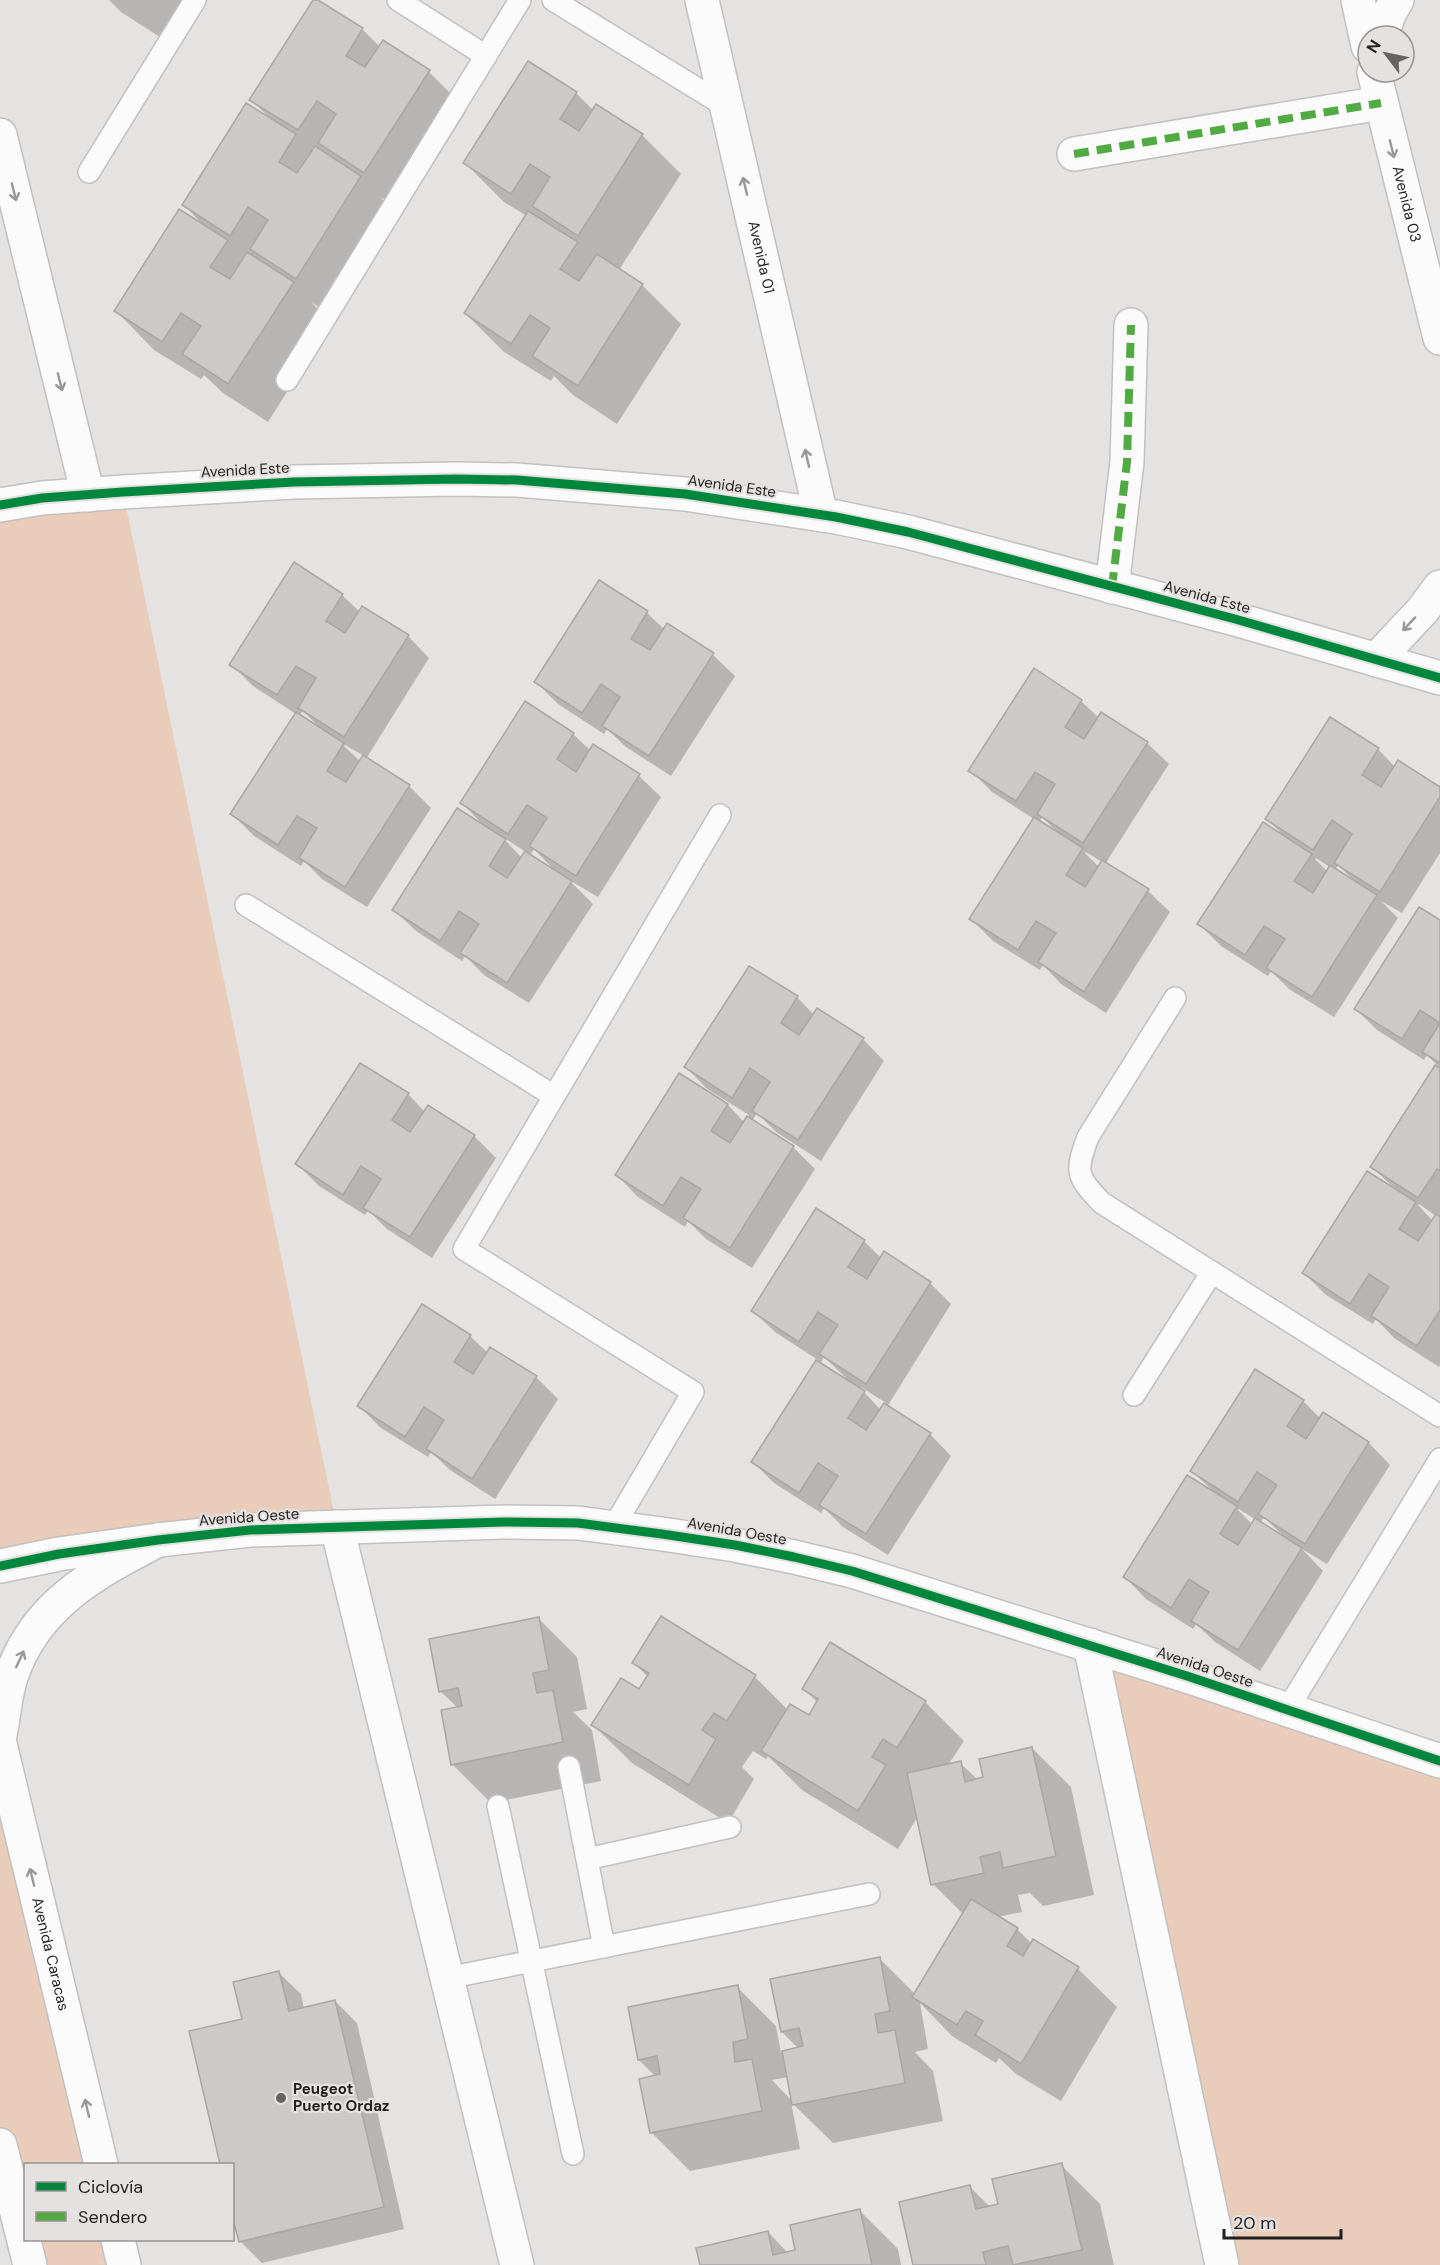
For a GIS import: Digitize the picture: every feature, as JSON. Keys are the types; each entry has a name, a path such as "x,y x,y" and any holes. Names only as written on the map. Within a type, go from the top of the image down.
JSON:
{"street":[{"name":"Avenida 01","path":"702,0 820,515"},
{"path":"1358,0 1363,24"},
{"path":"1386,24 1397,0"},
{"path":"1074,154 1377,88"},
{"name":"Avenida 03","path":"1377,88 1440,338"},
{"path":"0,135 88,495"},
{"path":"1112,587 1127,462 1131,325"},
{"name":"Avenida Este","path":"0,505 42,498 294,482 517,480 685,494 820,515 908,532 1440,678"},
{"path":"1376,660 1440,587"},
{"name":"Avenida Oeste","path":"0,1566 59,1554 250,1530 504,1522 578,1523 735,1545 852,1571 1089,1645 1440,1761"},
{"path":"337,1527 517,2265"},
{"path":"0,1735 11,1677 28,1640 57,1603 100,1570 158,1540"},
{"path":"1089,1645 1222,2265"},
{"name":"Avenida Caracas","path":"0,1744 100,2163"},
{"path":"0,2145 30,2265"},
{"path":"118,2241 124,2265"}],"lane":[{"path":"89,172 195,0"},
{"path":"399,0 486,56"},
{"path":"287,380 520,0"},
{"path":"553,0 726,107"},
{"path":"613,1528 693,1392 464,1249 720,815"},
{"path":"246,905 554,1096"},
{"path":"1175,998 1088,1137 1079,1162 1083,1184 1102,1203 1440,1416"},
{"path":"1134,1395 1212,1272"},
{"path":"1287,1710 1440,1459"},
{"path":"568,1767 604,1947"},
{"path":"498,1806 573,2154"},
{"path":"587,1859 730,1827"},
{"path":"447,1978 869,1894"}],"shaded area":[{"path":"123,492 337,1527 0,1566 0,505"},
{"path":"1090,1645 1440,1761 1440,2265 1222,2265"},
{"path":"0,1744 101,2163 24,2163 24,2241 0,2145"},
{"path":"24,2241 118,2241 124,2265 30,2265"}],"building":[{"path":"313,0 318,0 363,28 346,56 365,67 383,40 430,70 364,173 318,143 336,114 317,101 298,130 249,100"},
{"path":"528,61 577,92 560,119 579,131 596,104 643,134 578,236 532,206 550,177 530,164 511,194 463,163"},
{"path":"246,103 296,134 279,162 297,173 315,146 361,176 296,279 250,249 268,220 248,207 230,236 182,205"},
{"path":"179,209 228,240 210,267 230,279 247,252 294,282 228,384 182,354 201,326 181,313 162,342 114,311"},
{"path":"528,211 578,242 560,269 579,281 597,254 643,284 578,386 532,356 550,328 530,315 511,344 464,313"},
{"path":"294,562 343,594 326,621 345,633 362,606 409,635 344,737 298,708 316,678 296,666 277,695 229,665"},
{"path":"599,580 648,611 631,639 650,650 667,623 714,653 649,756 602,726 620,697 601,684 582,713 534,682"},
{"path":"1034,668 1082,700 1065,727 1084,739 1101,712 1148,742 1083,843 1037,814 1055,784 1035,772 1016,801 968,771"},
{"path":"525,701 574,733 557,759 576,772 593,744 640,774 576,876 529,846 547,818 527,805 508,834 460,803"},
{"path":"296,712 344,743 327,771 346,782 363,755 410,785 345,887 299,858 317,828 297,816 278,845 230,814"},
{"path":"1330,717 1379,748 1362,775 1381,787 1398,760 1440,787 1440,797 1380,892 1334,863 1352,834 1332,820 1313,850 1265,819"},
{"path":"457,808 506,839 489,866 507,878 525,851 572,881 507,983 460,953 479,924 459,911 440,941 392,910"},
{"path":"1034,817 1083,848 1066,875 1085,887 1102,860 1149,889 1084,992 1038,962 1056,933 1036,921 1018,950 969,919"},
{"path":"1263,822 1312,854 1294,881 1313,893 1330,865 1377,895 1312,997 1266,968 1285,939 1264,926 1245,955 1197,924"},
{"path":"1419,907 1440,920 1440,1023 1420,1010 1402,1039 1354,1009"},
{"path":"749,966 798,996 781,1023 799,1035 817,1008 864,1038 798,1140 752,1111 770,1082 750,1068 732,1098 684,1067"},
{"path":"1440,1023 1440,1063 1422,1052"},
{"path":"360,1063 409,1093 392,1120 410,1132 428,1105 475,1135 410,1237 363,1208 381,1179 361,1166 343,1195 295,1164"},
{"path":"1435,1065 1440,1068 1440,1171 1437,1169 1418,1198 1370,1167"},
{"path":"679,1073 728,1104 711,1131 730,1143 747,1116 794,1146 730,1248 683,1218 701,1189 681,1177 663,1206 615,1175"},
{"path":"1367,1171 1416,1202 1399,1229 1418,1241 1436,1214 1440,1217 1440,1310 1417,1346 1371,1316 1389,1287 1369,1274 1350,1304 1302,1273"},
{"path":"816,1208 865,1240 848,1267 867,1279 884,1251 931,1282 866,1384 819,1354 838,1325 818,1312 799,1342 751,1311"},
{"path":"422,1304 471,1335 454,1362 473,1374 490,1347 537,1376 472,1479 426,1449 444,1420 424,1407 405,1437 357,1406"},
{"path":"816,1360 865,1391 848,1418 866,1430 884,1403 931,1433 866,1534 819,1505 838,1476 818,1463 799,1493 751,1462"},
{"path":"1255,1369 1304,1400 1287,1426 1306,1439 1323,1412 1369,1442 1305,1544 1258,1514 1277,1485 1257,1472 1238,1502 1190,1471"},
{"path":"1187,1475 1237,1506 1220,1534 1238,1545 1255,1518 1302,1548 1238,1650 1191,1621 1209,1592 1189,1579 1171,1608 1123,1577"},
{"path":"661,1616 756,1675 727,1721 714,1713 702,1730 716,1739 689,1785 591,1725 621,1678 639,1689 649,1673 632,1663"},
{"path":"539,1617 549,1670 533,1673 537,1693 553,1690 563,1742 451,1765 441,1710 462,1706 458,1688 439,1692 429,1639"},
{"path":"830,1642 926,1701 897,1748 883,1739 872,1757 886,1765 858,1811 761,1751 790,1704 809,1715 818,1699 802,1689"},
{"path":"1032,1747 1056,1856 1003,1868 1000,1852 980,1857 984,1873 931,1885 907,1773 961,1761 965,1782 983,1777 979,1759"},
{"path":"971,1899 1018,1928 1007,1946 1023,1956 1033,1939 1079,1967 1021,2064 975,2035 983,2021 966,2011 957,2025 912,1997"},
{"path":"880,1957 890,2011 875,2014 878,2033 895,2030 905,2083 792,2105 782,2051 803,2046 799,2028 781,2032 770,1979"},
{"name":"Peugeot Puerto Ordaz","path":"279,1971 289,2011 335,2000 384,2207 239,2242 234,2223 234,2163 220,2163 189,2031 242,2019 233,1982"},
{"path":"738,1985 748,2039 733,2042 735,2062 752,2059 762,2111 650,2133 639,2079 660,2074 657,2056 638,2060 628,2007"},
{"path":"1062,2163 1082,2250 1013,2265 1008,2246 983,2252 986,2265 913,2265 899,2202 970,2185 976,2209 998,2204 992,2179"},
{"path":"860,2209 872,2265 700,2265 696,2248 768,2231 773,2255 795,2250 790,2225"}],"marked path":[{"path":"1074,154 1381,103"},
{"path":"1112,587 1127,462 1131,325"}],"cycle path":[{"path":"0,505 42,498 294,482 456,479 517,480 685,494 836,517 908,532 1235,619 1440,678"},
{"path":"0,1566 59,1554 250,1530 504,1522 578,1523 662,1534 735,1545 852,1571 1187,1676 1440,1761"}],"place":[{"name":"Peugeot Puerto Ordaz","path":"281,2098"}]}
